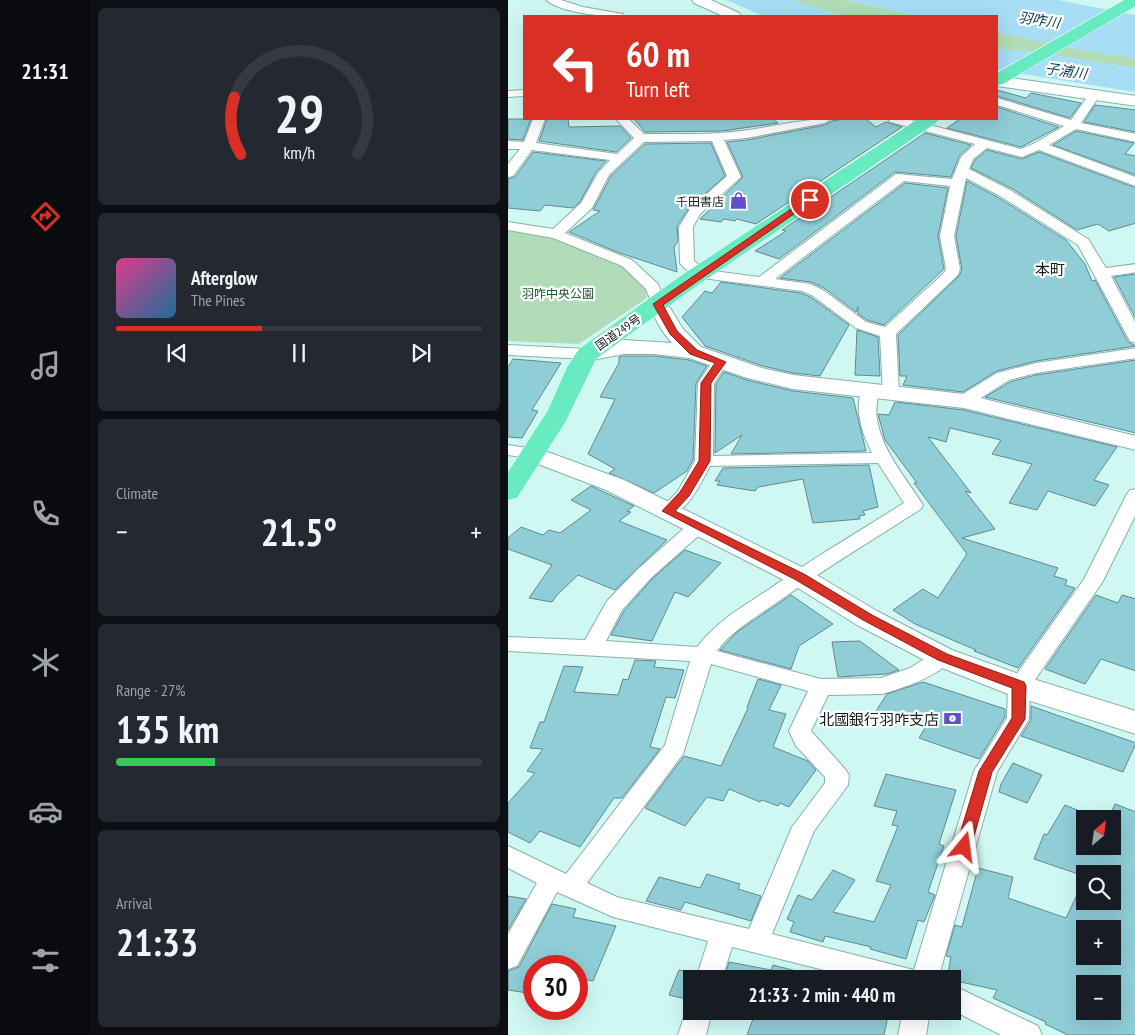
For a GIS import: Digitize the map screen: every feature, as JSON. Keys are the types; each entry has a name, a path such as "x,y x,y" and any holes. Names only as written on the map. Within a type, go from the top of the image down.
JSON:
{"highway":[{"path":"1000,79 1131,3"},
{"name":"国道249号","path":"508,492 534,454 560,408 578,366 587,354 924,123"}],"street":[{"path":"551,0 581,10 613,15"},
{"path":"699,0 732,15"},
{"path":"1000,79 1094,96 1136,101"},
{"path":"508,94 523,93"},
{"path":"902,120 924,123 1022,153 1039,146 1074,125 1094,96"},
{"path":"998,101 1074,125 1136,138"},
{"path":"508,173 529,146 539,120"},
{"path":"623,120 641,138"},
{"path":"556,234 587,205 604,173 641,138 717,137 747,134 820,120"},
{"path":"717,137 734,178 698,207 686,227 687,263 702,274 763,280 804,287 818,293 861,325 888,333"},
{"path":"508,958 561,883 632,803 675,748 703,655 716,637 733,623 800,577 914,505 884,458 870,428 868,417 880,392 888,333 951,275 953,269 947,236 959,176 966,157 985,143"},
{"path":"508,145 622,158"},
{"path":"1039,146 1136,182"},
{"path":"763,280 902,177 959,176 1006,193 1083,242 1102,273 1122,315 1136,338"},
{"path":"508,226 556,234 626,264 653,287 658,304 674,332 694,352"},
{"path":"1102,273 1136,268"},
{"path":"508,350 587,354 624,347 654,347 694,352 721,362 793,382 964,401 1136,442"},
{"path":"964,401 1003,376 1036,368 1136,353"},
{"path":"668,511 685,494 704,461 706,383 721,362"},
{"path":"508,450 534,454 615,485 800,577 867,618 942,657 1019,686 1136,723"},
{"path":"704,461 884,458"},
{"path":"928,970 986,771 1018,719 1019,686 1093,581 1136,494"},
{"path":"592,648 614,606 645,574 698,526"},
{"path":"508,644 703,655 821,687 882,686 918,673 942,657"},
{"path":"757,940 804,827 836,785 837,775 804,740 800,731 821,687"},
{"path":"508,856 561,883 613,906 873,970"},
{"path":"712,970 724,932"},
{"path":"961,1002 1028,1035"},
{"path":"692,1035 696,1020"},
{"path":"912,1035 915,1020"}],"green space":[{"path":"791,0 846,0 913,15 838,15"},
{"path":"998,32 1083,50 1135,58 1135,68 1025,51 998,49"},
{"name":"羽咋中央公園","path":"508,229 545,234 622,264 645,284 647,298 579,344 508,341"}],"water":[{"path":"726,0 791,0 838,15 761,15"},
{"name":"羽咋川","path":"846,0 1058,0 1135,15 1135,58 1083,50 998,32 998,15 913,15"},
{"name":"子浦川","path":"998,49 1025,51 1135,68 1135,92 998,70"}],"building":[{"path":"998,90 1026,98 1031,93 1081,103 1070,118 998,96"},
{"path":"1095,105 1136,110 1136,132 1084,122"},
{"path":"998,107 1059,127 1021,147 947,128 959,120 998,120"},
{"path":"508,119 531,120 523,140 508,139"},
{"path":"547,120 568,120 569,127 620,126 631,138 616,152 539,141"},
{"path":"635,120 774,120 778,123 722,131 645,132"},
{"path":"867,120 876,127 886,122 902,127 756,224 737,219 735,221 724,219 721,222 700,219 743,177 727,142 825,125 832,121"},
{"path":"1076,131 1134,143 1125,154 1136,156 1136,175 1053,145"},
{"path":"925,133 971,145 959,156 951,177 895,172 779,259 755,251 786,231 782,230"},
{"path":"711,143 725,176 689,208 677,226 678,241 674,247 677,272 617,252 569,232 600,211 593,210 611,176 645,144"},
{"path":"987,150 1022,159 1039,152 1136,188 1136,223 1109,231 1098,224 1077,230 1011,188 971,168 975,160"},
{"path":"533,152 606,161 596,172 580,202 573,208 545,205 540,211 508,208 508,179 515,177"},
{"path":"967,181 999,198 1066,240 1085,264 1092,281 1095,280 1128,342 1136,346 1036,361 997,371 963,392 903,385 907,376 900,376 898,335 959,276 962,270 956,236"},
{"path":"905,183 948,188 938,236 944,269 884,325 867,320 858,314 858,307 856,312 824,288 811,282 780,278"},
{"path":"1136,274 1136,319 1114,277"},
{"path":"721,282 801,293 812,298 849,325 820,376 793,373 763,366 705,346 682,317 705,291 712,293"},
{"path":"857,330 878,337 880,376 855,375"},
{"path":"655,356 689,360 707,366 696,383 693,460 687,471 654,493 609,473 615,469 588,454 615,399 600,397 619,363 619,357"},
{"path":"513,359 561,363 532,410 538,411 522,438 508,437 508,367"},
{"path":"1136,360 1136,433 985,397 1010,382 1036,375"},
{"path":"724,372 747,380 793,391 853,398 866,451 731,454 742,435 715,453 716,384"},
{"path":"895,402 964,410 1117,447 1094,480 1109,485 1095,506 1048,491 1037,510 1009,503 1032,464 992,454 1001,440 950,428 946,442 928,437 971,493 965,491 995,529 962,538 1058,568 1054,576 1067,580 1065,585 1075,588 1018,668 974,651 976,650 915,624 893,610 923,589 938,598 967,554 914,483 917,483 885,440 878,414 889,415"},
{"path":"869,465 878,507 863,511 865,515 859,516 860,519 813,523 803,479 758,487 755,491 717,485 720,481 715,481 723,468"},
{"path":"591,486 634,506 627,511 631,512 619,521 667,540 615,590 578,575 552,602 529,598 552,565 508,549 508,538 521,527 543,535 549,530 560,533 591,510 571,500"},
{"path":"685,550 721,563 688,597 675,592 652,641 611,635 624,611 653,578"},
{"path":"791,595 833,624 799,646 791,669 720,650 737,632"},
{"path":"1096,595 1118,603 1122,595 1136,599 1136,671 1101,659 1085,684 1045,669"},
{"path":"860,641 899,670 887,674 838,677 832,642"},
{"path":"635,660 656,661 654,667 684,670 675,698 666,697 650,747 660,749 622,798 614,798 580,847 540,831 530,843 508,832 508,803 535,773 527,771 543,749 530,748 540,722 544,722 564,666 583,667 574,692 618,695 623,679 628,680"},
{"path":"758,679 781,685 769,710 786,714 773,747 808,761 816,770 789,807 780,803 778,806 762,800 760,802 729,789 723,801 707,797 685,826 645,808 684,756 721,766 748,708"},
{"name":"北國銀行羽咋支店","path":"923,682 1005,709 1005,717 979,759 919,738 925,728 876,711 887,694"},
{"path":"1031,706 1136,743 1123,772 1021,736 1031,720"},
{"path":"1013,763 1042,775 1027,803 999,792 1001,784"},
{"path":"886,774 956,790 939,844 944,846 928,892 935,895 924,922 918,920 906,959 870,949 871,947 825,936 823,942 790,932 794,922 787,919 798,895 812,900 833,870 855,880 833,912 874,922 891,885 876,881 898,826 892,825 897,811 874,806"},
{"path":"1115,804 1136,812 1136,1035 1068,1035 1045,1024 1046,1022 993,998 997,990 961,982 961,970 949,970 951,957 946,956 955,925 962,927 978,868 1013,877 1008,898 1066,918 1076,897 1076,910 1121,910 1121,865 1076,865 1076,873 1034,859 1044,834 1047,835 1065,805 1077,810 1076,855 1121,855 1121,810 1112,810"},
{"path":"707,874 740,884 738,889 761,896 751,921 685,902 681,910 646,901 659,877 700,888"},
{"path":"508,896 526,899 508,930"},
{"path":"552,904 576,909 573,917 616,926 593,981 588,980 588,955 525,955"},
{"path":"523,959 523,992 508,990 508,971 519,967"},
{"path":"729,962 771,970 727,970"},
{"path":"773,965 792,970 771,970"},
{"path":"679,970 683,971 683,998 669,995"},
{"path":"753,1020 887,1020 884,1035 747,1035"}],"place":[{"name":"千田書店","path":"738,201"},
{"name":"北國銀行羽咋支店","path":"953,719"}],"district":[{"name":"本町","path":"1050,269"}],"route":[{"path":"810,200 702,274 687,282 658,304 674,332 694,352 721,362 706,383 704,461 685,494 668,511 800,577 867,618 942,657 1019,686 1018,719 986,771 964,847"}]}
